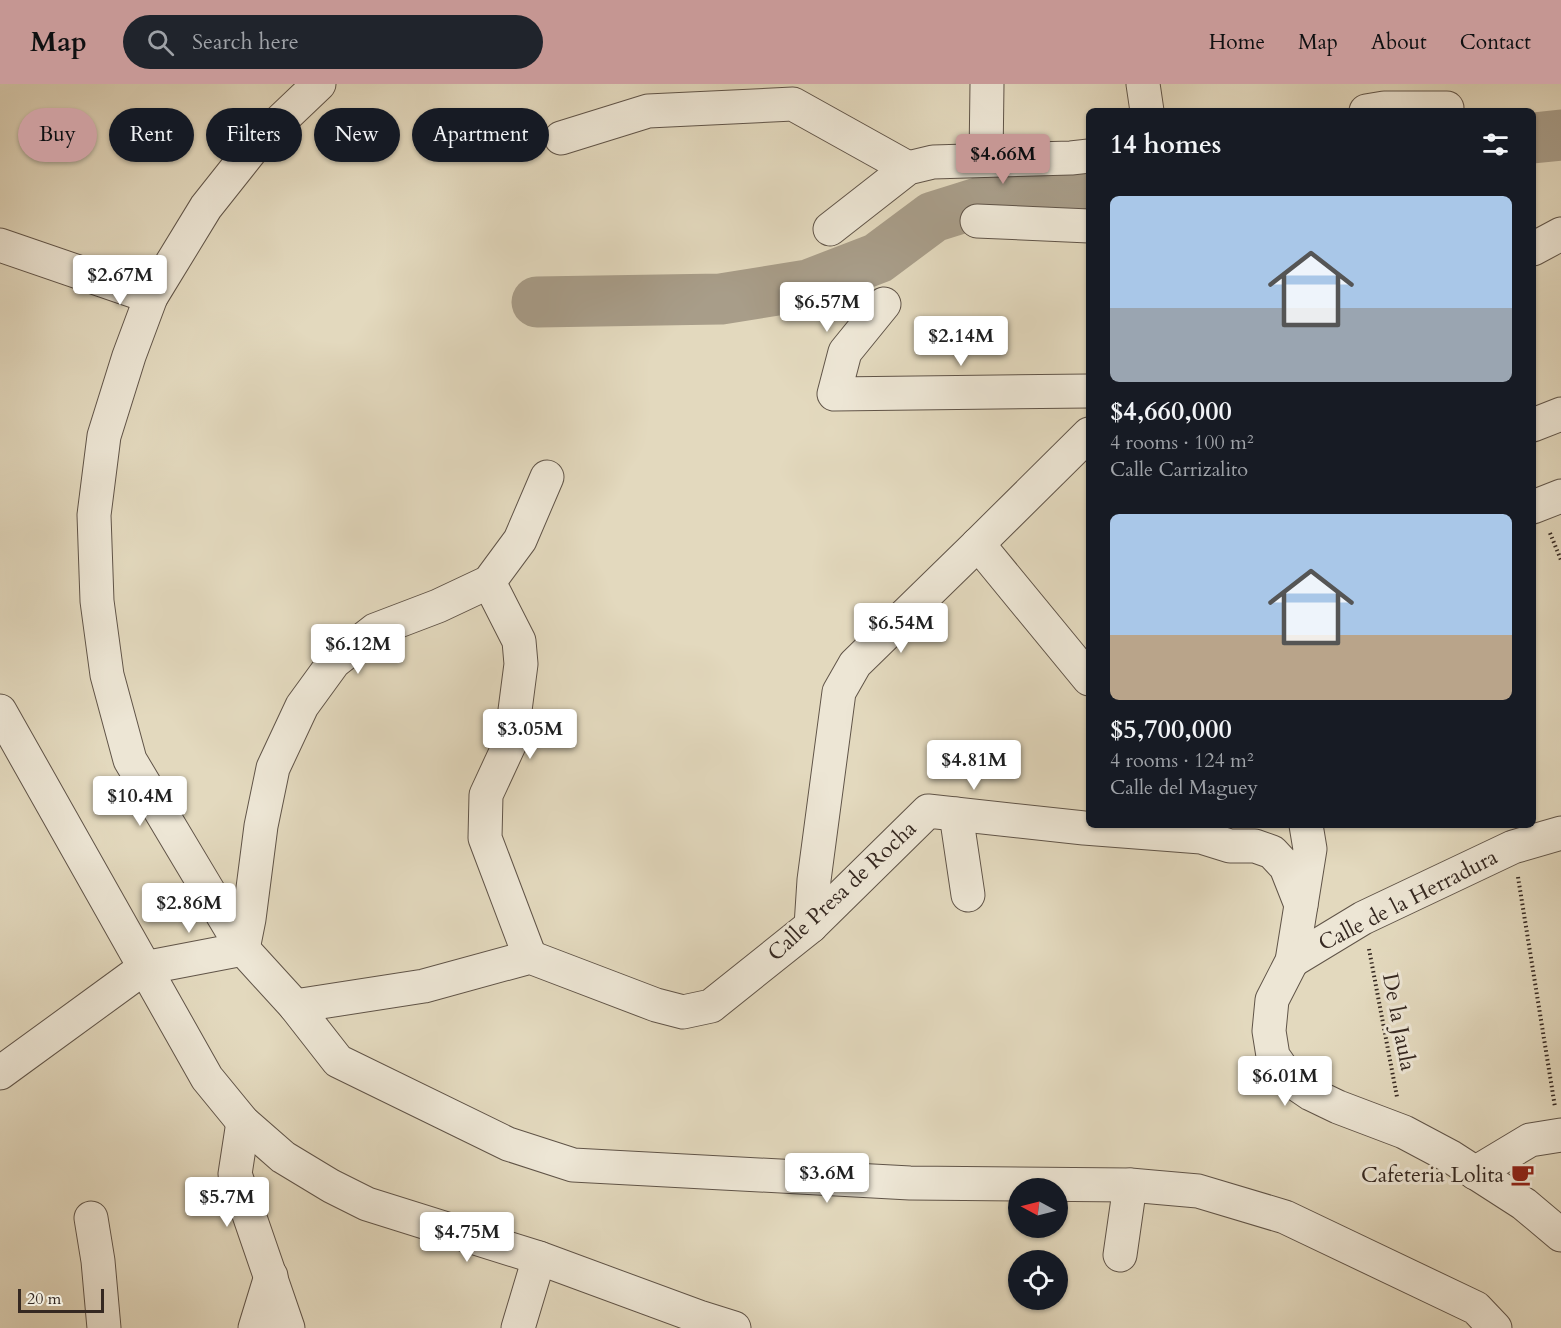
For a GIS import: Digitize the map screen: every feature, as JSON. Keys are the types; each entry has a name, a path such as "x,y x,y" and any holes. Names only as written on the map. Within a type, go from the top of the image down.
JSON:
{"street":[{"path":"319,84 256,144 206,207 151,297 129,356 104,436 94,515 97,601 107,675 130,760 243,949 295,1006 338,1062 508,1144 573,1165 910,1183 1130,1185 1198,1191 1285,1217 1476,1308 1495,1328"},
{"path":"986,160 987,84"},
{"path":"1143,84 1147,108"},
{"path":"561,138 648,111 793,104 908,168"},
{"path":"830,228 908,168 933,162 1086,156"},
{"path":"977,221 1086,226"},
{"path":"1536,247 1561,234"},
{"path":"0,245 151,297"},
{"path":"884,304 845,352 834,394 1086,391"},
{"path":"1536,425 1561,414"},
{"path":"811,926 814,880 839,692 855,663 1086,437"},
{"path":"243,949 261,826 273,768 302,706 334,662 375,630 438,606 489,582 520,540 547,477"},
{"path":"1536,506 1561,496"},
{"path":"978,544 1086,675"},
{"path":"295,1006 424,986 530,957 485,838 486,795 511,741 521,664 519,641 489,582"},
{"path":"0,711 207,1078 243,1122 283,1157 331,1186 367,1204 538,1258 734,1328"},
{"name":"Calle Presa de Rocha","path":"530,957 656,1005 683,1012 711,1006 811,926 928,811 956,814 1086,817"},
{"path":"956,814 969,895"},
{"name":"Calle Presa de Rocha","path":"1149,828 1201,837 1230,846 1255,846 1272,852 1286,867 1301,904"},
{"name":"Calle Presa de Rocha","path":"1201,837 1227,828"},
{"path":"1306,828 1310,849 1292,961 1272,1000 1269,1031 1273,1056 1289,1079 1311,1094 1338,1107 1404,1132 1451,1156 1524,1204 1561,1235"},
{"name":"Calle de la Herradura","path":"1292,961 1363,918 1513,848 1561,833"},
{"path":"0,1074 144,968 243,949"},
{"path":"243,1122 235,1174 288,1328"},
{"path":"1475,1173 1530,1140 1560,1135"},
{"path":"1120,1255 1130,1185"},
{"path":"91,1218 98,1261 104,1328"},
{"path":"518,1328 538,1258"},
{"path":"255,1328 271,1276"}],"path":[{"path":"1513,848 1560,1135"},
{"name":"De la Jaula","path":"1363,918 1404,1132"}],"waterway":[{"path":"1536,138 1561,135"},
{"path":"537,302 721,299 808,285 878,258 933,217 1000,196 1086,187"}],"place":[{"name":"Cafeteria Lolita","path":"1522,1175"}]}
